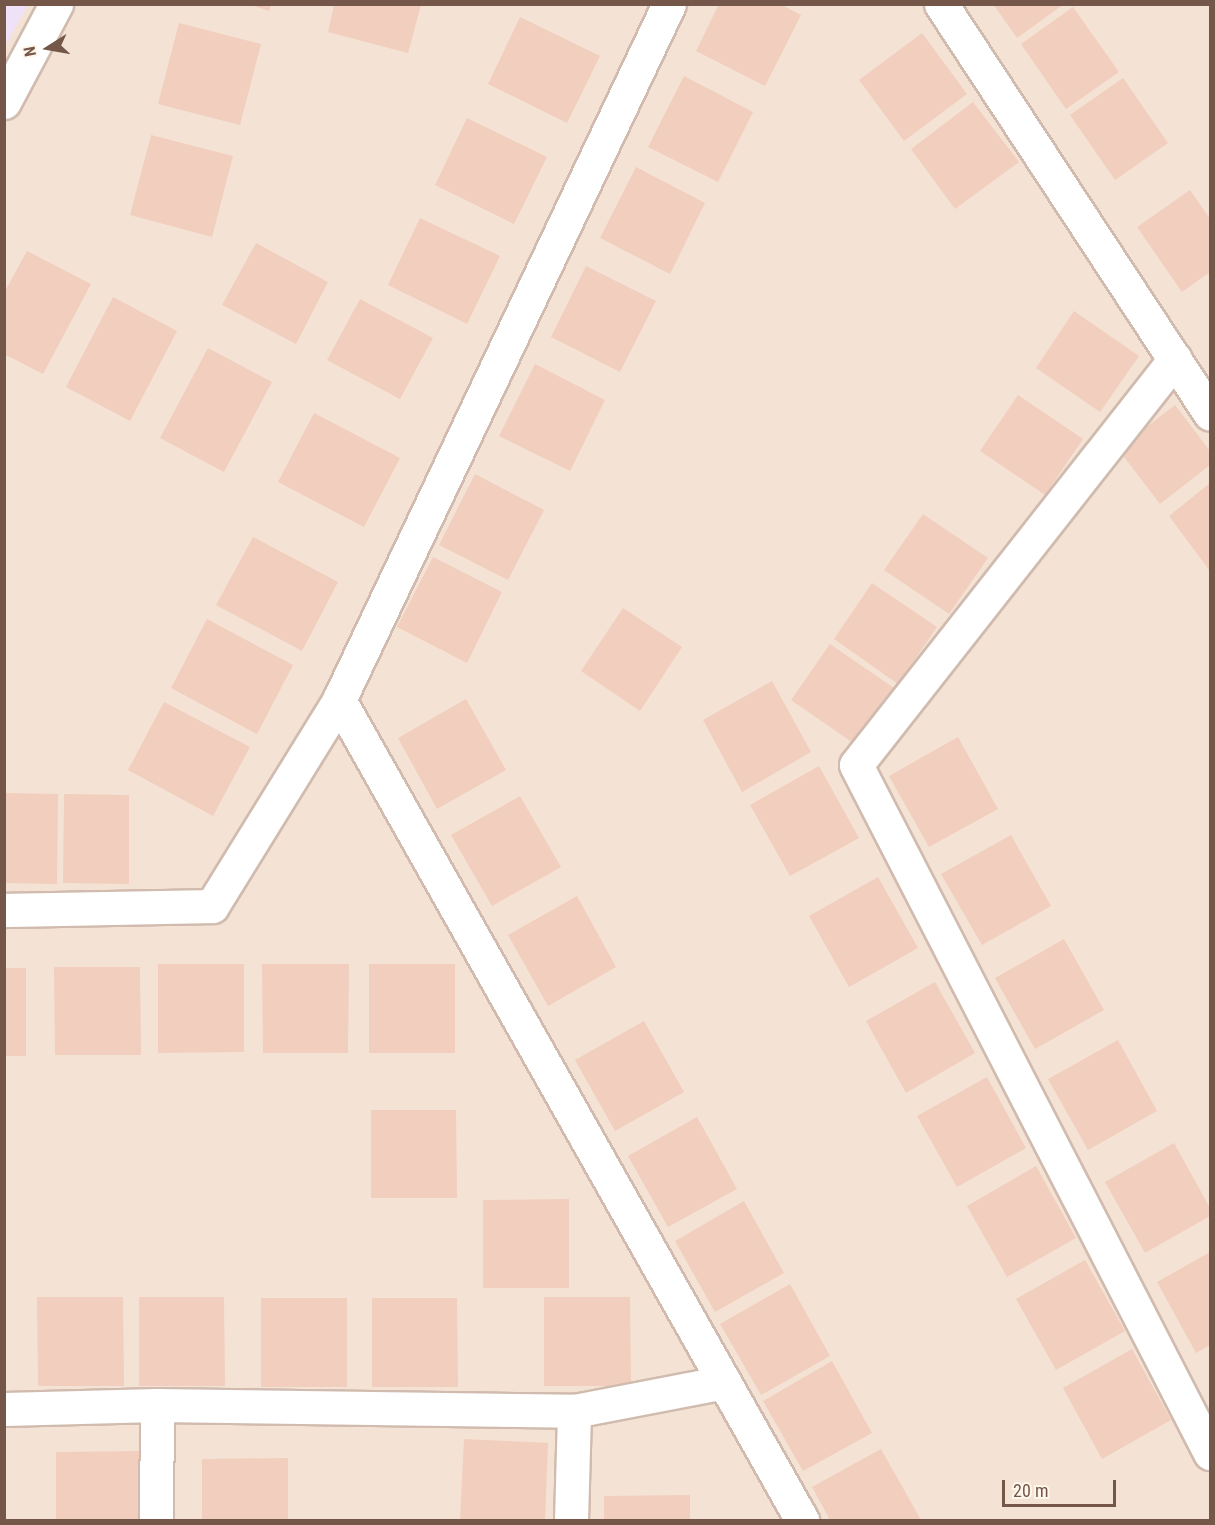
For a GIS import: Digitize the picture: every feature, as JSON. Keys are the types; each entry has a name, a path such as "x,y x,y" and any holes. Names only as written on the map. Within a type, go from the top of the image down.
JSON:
{"street":[{"path":"4,102 56,4"},
{"path":"4,910 212,906 339,700 669,4"},
{"path":"941,4 1210,413"},
{"path":"1175,359 856,765 1210,1453"},
{"path":"339,700 802,1521"},
{"path":"4,1409 157,1405 574,1411 724,1382"},
{"path":"156,1521 157,1405"},
{"path":"571,1521 574,1411"}],"shaded area":[{"path":"4,5 28,5 5,46"},
{"path":"5,5 1210,5 1210,1520 5,1520"}],"building":[{"path":"248,4 271,4 269,11"},
{"path":"719,4 780,4 801,15 765,86 696,51"},
{"path":"993,4 1064,4 1017,38"},
{"path":"334,5 421,5 408,53 328,32"},
{"path":"1073,7 1119,72 1066,109 1021,44"},
{"path":"520,17 600,56 567,123 488,84"},
{"path":"179,23 261,44 240,125 158,104"},
{"path":"922,33 967,94 904,141 859,80"},
{"path":"684,76 753,112 718,182 648,147"},
{"path":"1123,78 1168,143 1115,180 1070,115"},
{"path":"973,102 1019,162 955,209 911,149"},
{"path":"467,118 547,157 514,224 435,185"},
{"path":"151,135 233,156 212,237 130,215"},
{"path":"636,167 705,203 670,274 600,238"},
{"path":"1190,190 1210,219 1210,272 1182,292 1137,227"},
{"path":"420,218 500,256 467,324 388,285"},
{"path":"256,243 328,282 296,344 222,305"},
{"path":"27,251 91,284 43,374 4,354 4,293"},
{"path":"586,266 656,301 620,372 551,337"},
{"path":"113,297 177,331 130,421 66,387"},
{"path":"360,299 433,338 400,399 327,360"},
{"path":"1074,311 1139,356 1100,412 1036,368"},
{"path":"208,348 272,382 224,472 160,438"},
{"path":"535,364 605,400 570,471 499,436"},
{"path":"1018,395 1083,439 1045,495 980,451"},
{"path":"1175,405 1210,451 1210,465 1160,504 1118,449"},
{"path":"314,413 400,458 364,527 278,482"},
{"path":"475,474 544,510 508,580 439,545"},
{"path":"1210,483 1210,571 1169,516"},
{"path":"923,514 988,558 949,614 884,570"},
{"path":"253,537 338,582 302,651 216,605"},
{"path":"433,557 502,592 467,663 397,627"},
{"path":"872,583 937,627 898,684 834,639"},
{"path":"623,608 682,647 640,711 581,671"},
{"path":"207,619 293,665 257,734 171,688"},
{"path":"830,644 894,688 856,745 791,700"},
{"path":"772,681 811,752 742,792 703,720"},
{"path":"466,699 506,770 437,809 398,738"},
{"path":"164,702 250,747 213,816 128,770"},
{"path":"958,737 998,809 929,847 889,776"},
{"path":"819,766 859,838 790,876 750,805"},
{"path":"4,793 58,794 57,884 4,883"},
{"path":"64,794 129,795 129,884 63,883"},
{"path":"520,796 561,867 492,906 451,835"},
{"path":"1011,835 1051,906 982,945 941,874"},
{"path":"878,877 918,948 849,987 809,916"},
{"path":"577,896 616,967 548,1006 508,935"},
{"path":"1064,939 1104,1010 1035,1049 995,978"},
{"path":"158,964 244,964 244,1052 158,1053"},
{"path":"262,964 349,964 348,1053 263,1053"},
{"path":"369,964 455,964 455,1053 369,1053"},
{"path":"54,967 140,967 141,1055 55,1055"},
{"path":"4,968 26,968 26,1056 4,1056"},
{"path":"935,982 975,1053 906,1093 866,1021"},
{"path":"644,1021 684,1092 615,1131 575,1060"},
{"path":"1118,1040 1157,1111 1088,1150 1048,1079"},
{"path":"987,1077 1026,1148 957,1187 917,1116"},
{"path":"371,1110 456,1110 457,1198 371,1198"},
{"path":"697,1117 737,1189 668,1227 628,1156"},
{"path":"1174,1143 1210,1208 1210,1216 1145,1253 1105,1182"},
{"path":"1036,1166 1076,1238 1007,1277 967,1206"},
{"path":"569,1199 569,1288 483,1288 483,1200"},
{"path":"744,1201 784,1273 715,1312 675,1241"},
{"path":"1210,1252 1210,1345 1196,1353 1157,1282"},
{"path":"1085,1260 1125,1331 1056,1370 1016,1299"},
{"path":"790,1284 830,1356 761,1395 720,1324"},
{"path":"37,1297 123,1297 124,1386 38,1386"},
{"path":"139,1297 224,1297 225,1386 139,1386"},
{"path":"544,1297 630,1297 631,1386 544,1386"},
{"path":"261,1298 347,1298 347,1387 261,1387"},
{"path":"372,1298 457,1298 458,1387 372,1387"},
{"path":"1132,1349 1171,1420 1102,1459 1063,1388"},
{"path":"832,1361 872,1433 803,1471 763,1401"},
{"path":"464,1439 548,1443 545,1520 460,1520"},
{"path":"881,1449 921,1520 830,1520 812,1487"},
{"path":"142,1451 142,1520 56,1520 56,1452"},
{"path":"288,1458 288,1520 202,1520 202,1459"},
{"path":"690,1495 690,1520 604,1520 604,1496"}]}
